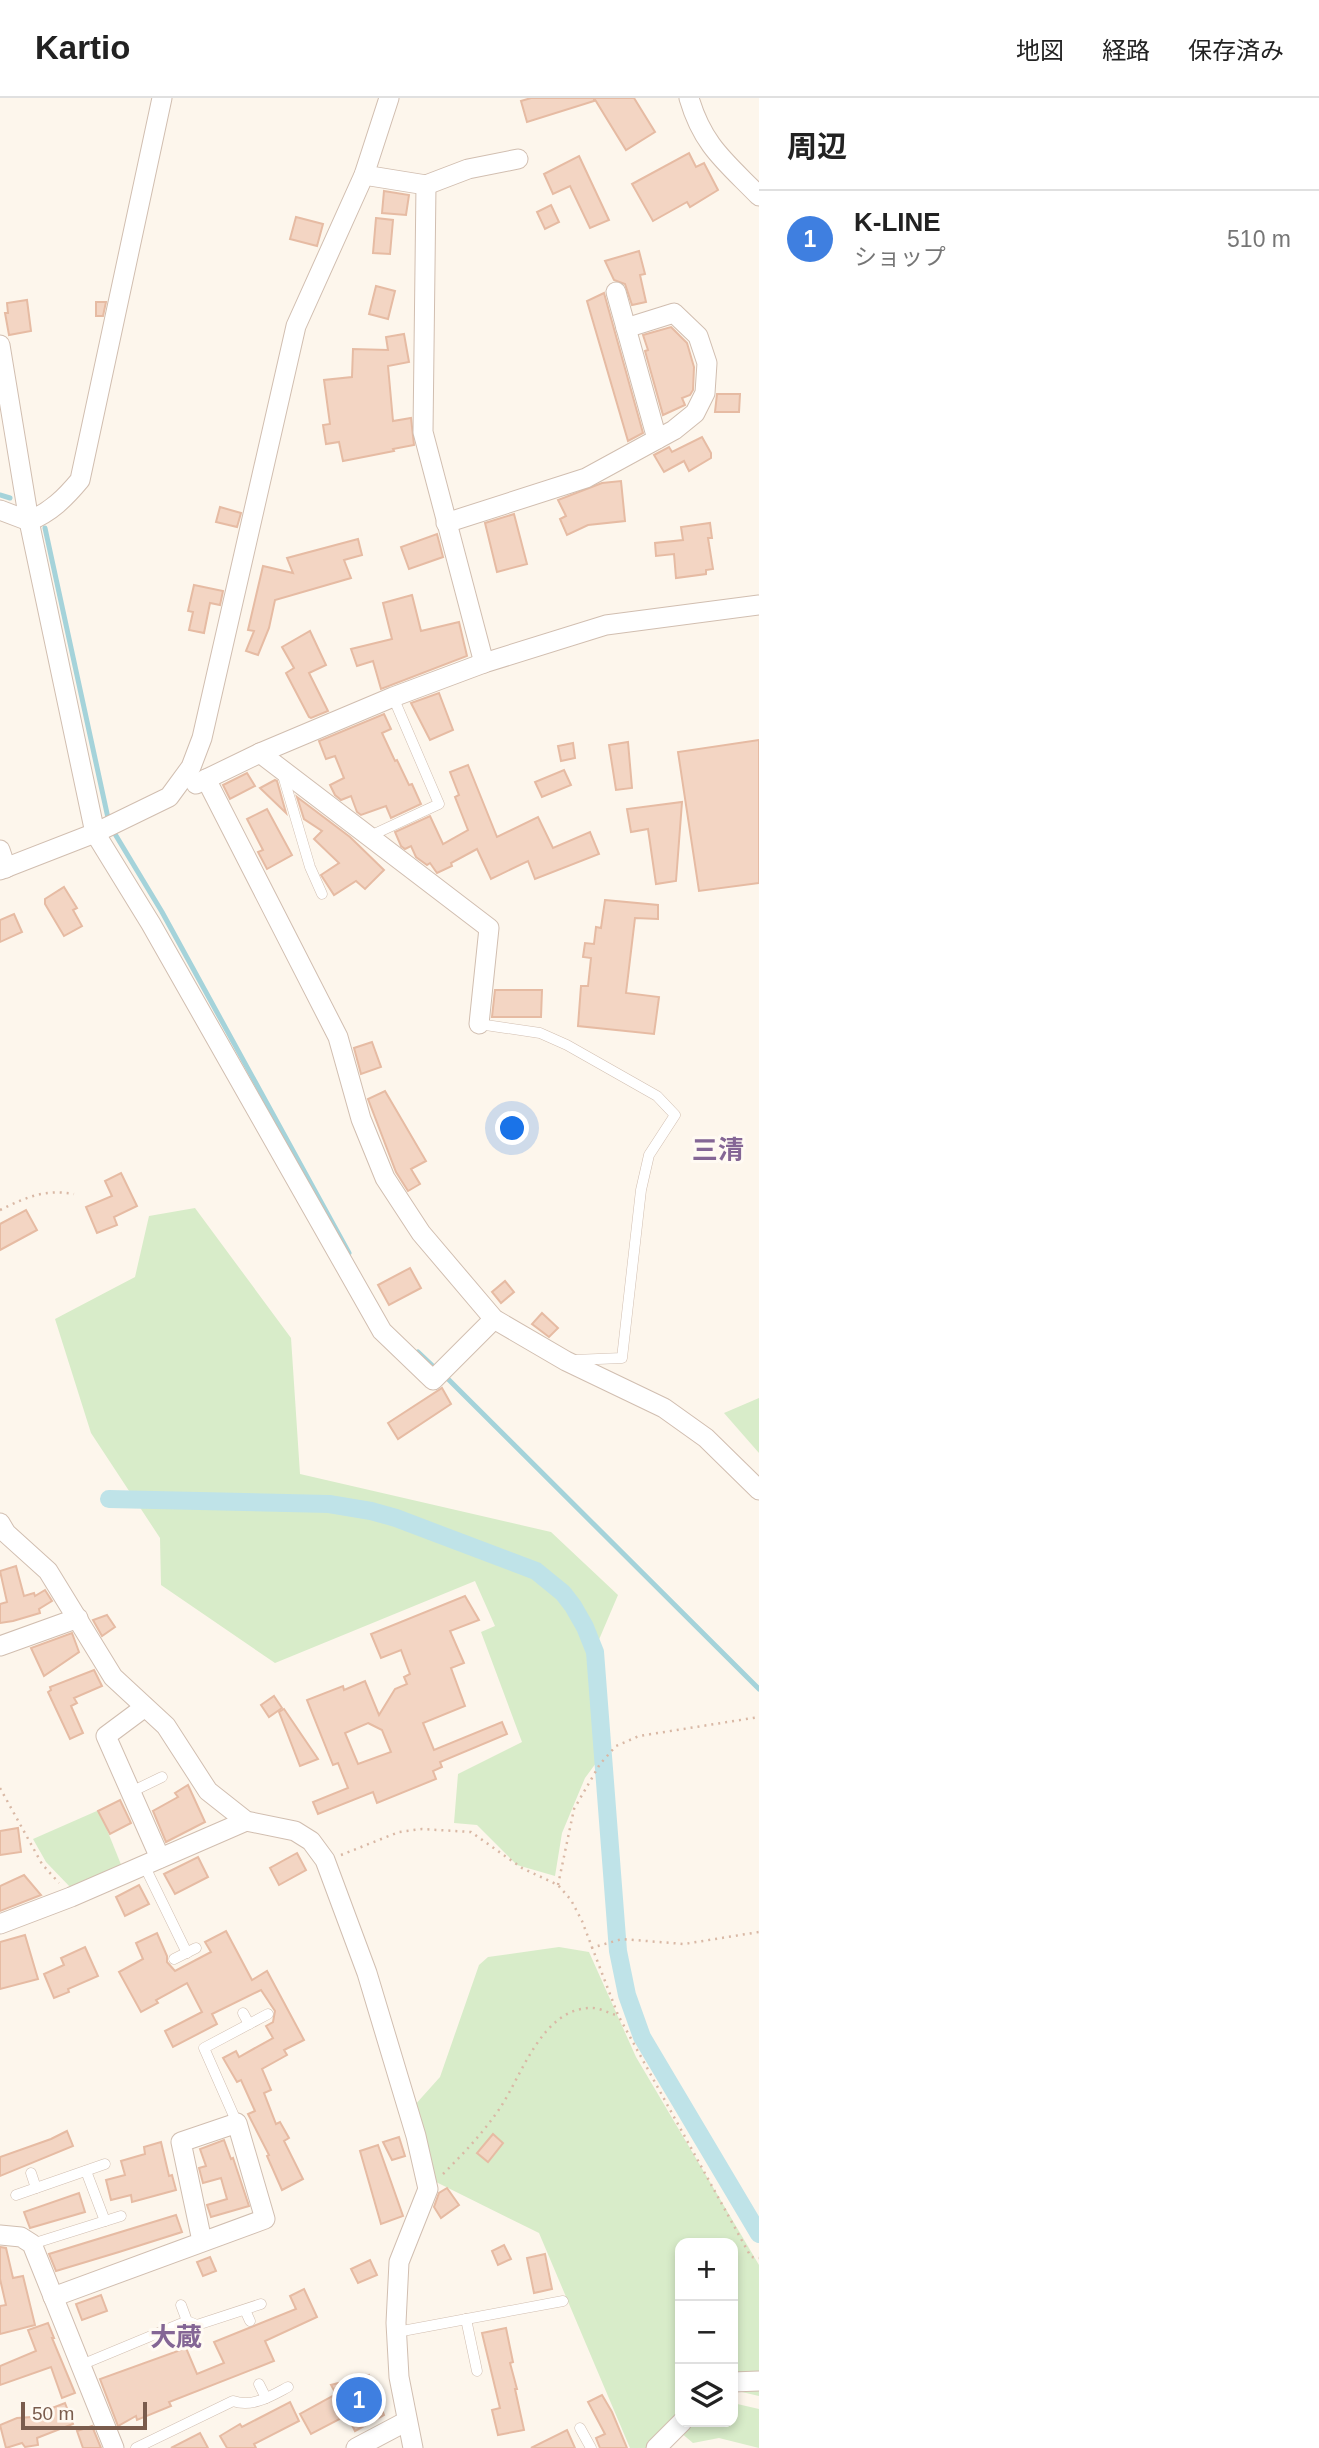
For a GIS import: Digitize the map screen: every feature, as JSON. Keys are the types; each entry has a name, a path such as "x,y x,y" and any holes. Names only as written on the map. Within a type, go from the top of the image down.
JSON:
{"street":[{"path":"0,510 29,521 47,513 66,497 80,480 162,98"},
{"path":"169,797 191,767 202,737 296,326 364,175 389,98"},
{"path":"689,98 699,128 713,150 759,196"},
{"path":"364,175 426,185 468,169 518,159"},
{"path":"426,185 423,432 484,663"},
{"path":"616,292 657,439"},
{"path":"446,523 586,478 674,430 695,413 705,393 707,363 698,336 674,313 626,328"},
{"path":"0,345 29,521 106,828 151,924 382,1331 433,1380 494,1319"},
{"path":"2,863 106,828 260,753 393,697 484,663 606,625 759,604"},
{"path":"260,753 489,928 479,1024"},
{"path":"206,779 338,1037 361,1119 385,1178 421,1233 494,1319 566,1361 664,1408 706,1438 759,1490"},
{"path":"0,1523 6,1533 48,1571 113,1677 166,1726 208,1791 246,1821 295,1831 311,1841 325,1860 368,1973 416,2136 428,2189 399,2262 399,2377 413,2448"},
{"path":"0,1646 78,1618"},
{"path":"145,1707 106,1736 131,1792 152,1862"},
{"path":"0,1924 71,1898 246,1821"},
{"path":"53,2297 265,2219 237,2123 181,2142 202,2241"},
{"path":"0,2235 20,2237 32,2244 114,2448"},
{"path":"738,2382 759,2381"},
{"path":"356,2448 407,2421"},
{"path":"656,2448 677,2427"}],"lane":[{"path":"370,836 439,804 393,697"},
{"path":"282,771 310,867 322,894"},
{"path":"479,1024 540,1033 567,1045 657,1096 675,1115 649,1155 641,1190 622,1358 566,1361"},
{"path":"131,1792 162,1777"},
{"path":"152,1862 191,1951 174,1959"},
{"path":"243,2012 249,2024"},
{"path":"237,2123 204,2048 268,2014"},
{"path":"16,2195 105,2164"},
{"path":"86,2171 105,2221"},
{"path":"31,2174 36,2188"},
{"path":"32,2244 121,2216"},
{"path":"397,2332 563,2301"},
{"path":"81,2365 187,2321 197,2325 261,2304"},
{"path":"181,2305 187,2321"},
{"path":"246,2310 250,2321"},
{"path":"466,2319 477,2371"},
{"path":"259,2384 266,2398"},
{"path":"135,2448 233,2401 245,2403 266,2398 288,2387"},
{"path":"187,2410 192,2420"},
{"path":"580,2428 591,2448"}],"path":[{"path":"0,1210 52,1191 74,1194"},
{"path":"558,1885 574,1809 600,1764 612,1750 639,1736 759,1717"},
{"path":"0,1788 42,1864 71,1898"},
{"path":"325,1860 400,1832 422,1829 471,1832 522,1868 558,1885 571,1900 582,1921 618,2015 751,2257 759,2258"},
{"path":"591,1948 622,1939 684,1944 759,1932"},
{"path":"428,2189 479,2139 502,2105 538,2040 565,2015 591,2008 618,2015"}],"green space":[{"path":"195,1208 291,1338 300,1474 551,1532 618,1595 592,1656 599,1759 585,1778 562,1833 555,1876 517,1865 477,1825 454,1823 458,1774 522,1742 481,1632 495,1626 475,1581 275,1663 161,1585 160,1538 91,1433 55,1319 135,1277 149,1216"},
{"path":"759,1398 759,1453 724,1413"},
{"path":"99,1810 122,1867 72,1889 46,1862 33,1839"},
{"path":"559,1947 589,1952 636,2057 759,2265 759,2396 738,2391 738,2238 675,2238 675,2421 648,2448 630,2448 539,2233 432,2180 414,2106 440,2077 479,1965 488,1957"},
{"path":"738,2404 759,2409 759,2448 719,2438 693,2443 680,2432 685,2427 738,2427"}],"building":[{"path":"531,98 594,98 594,101 527,122 521,101"},
{"path":"594,98 634,98 655,132 626,150"},
{"path":"689,153 696,167 704,163 718,190 690,207 687,202 653,221 632,184"},
{"path":"579,156 609,220 590,228 570,186 553,194 544,174"},
{"path":"384,191 409,195 406,215 382,213"},
{"path":"551,205 559,222 545,229 537,212"},
{"path":"296,217 323,224 317,246 290,239"},
{"path":"376,218 393,220 390,254 373,253"},
{"path":"639,251 645,274 640,275 646,302 632,305 625,284 614,280 605,261"},
{"path":"376,286 395,291 388,319 369,314"},
{"path":"604,293 643,433 628,441 587,301"},
{"path":"27,300 31,331 9,335 5,313 8,313 7,303"},
{"path":"96,302 106,302 103,316 96,316"},
{"path":"671,327 687,343 694,367 693,390 690,395 682,398 685,405 663,415 643,335"},
{"path":"404,334 409,362 388,366 393,421 411,418 414,445 343,461 339,442 326,444 323,425 330,424 324,380 352,377 353,349 388,350 386,337"},
{"path":"717,394 740,394 739,412 715,412"},
{"path":"702,437 711,458 689,471 684,461 664,472 654,455 669,447 672,452"},
{"path":"621,481 625,521 588,525 567,535 560,519 566,516 558,500 602,483"},
{"path":"220,507 241,513 237,527 216,522"},
{"path":"514,514 527,564 497,572 485,523"},
{"path":"710,523 712,538 708,538 713,569 706,570 706,574 676,578 674,554 656,556 655,543 683,540 681,527"},
{"path":"437,534 443,557 409,569 401,547"},
{"path":"358,539 362,555 344,560 351,578 275,600 269,628 258,655 246,651 254,631 248,630 263,566 293,573 287,558"},
{"path":"194,585 223,591 220,605 210,603 204,633 189,630 193,612 188,611"},
{"path":"412,595 421,631 459,622 467,656 381,689 373,661 357,666 351,649 392,639 383,603"},
{"path":"310,631 326,665 309,673 328,711 311,718 286,673 294,668 282,647"},
{"path":"439,693 453,730 430,740 411,703"},
{"path":"384,714 391,729 382,733 421,804 391,818 386,806 361,815 357,812 351,796 341,800 335,795 330,785 344,778 335,756 326,759 319,741"},
{"path":"759,740 759,883 699,891 678,752"},
{"path":"628,742 632,788 616,790 609,745"},
{"path":"573,743 575,758 561,761 558,746"},
{"path":"468,765 497,837 538,817 553,848 590,832 599,854 535,879 528,861 491,879 477,849 437,873 430,863 427,865 416,857 411,846 405,849 401,846 395,832 430,816 443,844 468,830 455,797 459,795 450,772"},
{"path":"564,770 571,785 542,797 535,782"},
{"path":"247,773 255,786 230,799 223,785"},
{"path":"277,781 286,813 260,788"},
{"path":"297,797 350,837 384,870 365,889 356,881 334,895 321,875 339,863 314,839 322,831 304,819"},
{"path":"682,802 676,881 656,884 648,829 631,832 627,809"},
{"path":"267,809 292,855 267,869 258,852 263,850 247,819"},
{"path":"64,887 77,908 73,910 82,926 64,936 45,904 45,899"},
{"path":"605,900 658,905 658,919 635,918 626,993 659,997 654,1034 578,1026 581,986 588,986 591,958 583,957 585,943 594,944 596,927 601,928"},
{"path":"14,914 22,932 0,942 0,920"},
{"path":"495,990 542,990 541,1017 492,1017"},
{"path":"372,1042 381,1067 361,1074 354,1048"},
{"path":"385,1091 426,1161 411,1169 420,1184 408,1191 396,1172 368,1099"},
{"path":"121,1173 137,1206 114,1217 117,1225 97,1233 86,1207 112,1196 105,1181"},
{"path":"26,1210 37,1230 0,1250 0,1224"},
{"path":"410,1268 421,1288 389,1305 378,1285"},
{"path":"505,1281 514,1292 501,1303 492,1292"},
{"path":"542,1313 558,1328 549,1337 532,1324"},
{"path":"442,1388 451,1404 398,1439 388,1423"},
{"path":"16,1566 24,1596 34,1593 35,1596 45,1590 52,1601 39,1609 40,1613 0,1623 0,1604 7,1602 0,1571"},
{"path":"465,1596 479,1620 450,1631 464,1663 451,1668 465,1706 423,1723 434,1750 502,1722 507,1734 440,1762 442,1767 433,1771 436,1779 377,1803 373,1792 318,1814 313,1802 348,1788 338,1763 333,1765 307,1700 365,1681 379,1715 395,1689 407,1684 404,1677 410,1674 401,1650 381,1658 371,1634","holes":["368,1723 382,1730 391,1752 358,1764 345,1733"]},
{"path":"107,1615 115,1627 102,1636 93,1620"},
{"path":"72,1633 79,1652 44,1676 31,1648"},
{"path":"94,1670 102,1686 74,1698 77,1703 71,1706 83,1733 70,1739 48,1692 50,1687"},
{"path":"274,1696 282,1708 269,1717 261,1705"},
{"path":"284,1709 318,1759 300,1766 279,1712"},
{"path":"188,1785 205,1822 166,1842 153,1811 178,1797 175,1793"},
{"path":"120,1800 131,1823 110,1834 98,1811"},
{"path":"18,1828 21,1852 0,1855 0,1831"},
{"path":"297,1853 306,1870 279,1885 270,1868"},
{"path":"198,1857 208,1877 175,1894 164,1874"},
{"path":"24,1875 41,1895 0,1911 0,1886"},
{"path":"139,1885 149,1904 125,1916 116,1897"},
{"path":"226,1931 252,1980 267,1971 304,2040 284,2050 287,2055 262,2069 271,2090 264,2093 276,2124 280,2122 289,2138 284,2141 303,2179 282,2190 267,2156 269,2155 248,2114 255,2111 241,2080 237,2082 223,2058 236,2051 239,2057 273,2038 266,2026 273,2022 275,2011 261,1990 212,2014 217,2024 173,2047 165,2031 202,2012 187,1983 156,2000 158,2003 141,2012 119,1972 143,1959 136,1943 157,1933 167,1962 175,1971 211,1952 205,1942"},
{"path":"25,1935 38,1979 0,1989 0,1942"},
{"path":"85,1947 98,1976 54,1998 44,1974 64,1965 61,1958"},
{"path":"67,2131 73,2146 0,2176 0,2157"},
{"path":"493,2134 503,2143 488,2162 477,2153"},
{"path":"399,2137 405,2156 392,2160 383,2142"},
{"path":"224,2140 249,2206 211,2217 207,2205 227,2199 221,2178 203,2183 199,2168 206,2166 200,2149"},
{"path":"161,2142 169,2176 172,2175 176,2190 132,2202 131,2195 111,2200 106,2180 125,2175 121,2161 145,2154 144,2147"},
{"path":"378,2145 403,2216 381,2224 360,2151"},
{"path":"447,2188 459,2205 441,2218 434,2207 439,2193"},
{"path":"79,2193 85,2212 30,2228 24,2212"},
{"path":"176,2215 182,2232 119,2252 56,2271 49,2254"},
{"path":"504,2245 511,2259 498,2265 492,2251"},
{"path":"0,2247 6,2248 13,2278 23,2276 35,2325 0,2334 0,2306 6,2305 0,2279"},
{"path":"545,2254 552,2289 534,2293 527,2258"},
{"path":"210,2257 216,2271 203,2276 197,2262"},
{"path":"370,2260 377,2275 358,2283 351,2269"},
{"path":"304,2289 317,2317 265,2341 274,2361 169,2402 171,2406 137,2420 136,2416 118,2426 100,2379 186,2348 197,2374 224,2363 214,2342 296,2309 290,2296"},
{"path":"101,2295 107,2311 82,2320 76,2304"},
{"path":"48,2323 75,2393 62,2398 51,2367 0,2385 0,2366 36,2351 28,2330"},
{"path":"506,2328 513,2362 510,2363 524,2430 498,2435 492,2410 500,2408 482,2333"},
{"path":"369,2375 384,2415 355,2431 347,2415 311,2434 300,2414 336,2394 331,2385"},
{"path":"602,2395 627,2448 600,2448 596,2438 605,2434 588,2402"},
{"path":"290,2402 299,2421 254,2444 256,2448 227,2448 220,2436"},
{"path":"65,2403 73,2424 37,2438 38,2445 25,2447 22,2443 6,2448 0,2425 17,2418 46,2416 44,2411"},
{"path":"92,2426 101,2448 83,2448 77,2431"},
{"path":"567,2430 575,2448 531,2448"},
{"path":"200,2433 208,2448 171,2448"}],"waterway":[{"path":"0,495 10,498"},
{"path":"45,528 108,818 349,1253"},
{"path":"418,1352 436,1369"},
{"path":"444,1375 759,1689"},
{"path":"109,1499 329,1504 371,1511 536,1571 563,1593 585,1627 595,1652 618,1951 627,1995 642,2037 759,2234"}],"place":[{"name":"K-LINE","path":"359,2400"}],"district":[{"name":"三清","path":"718,1150"},
{"name":"大蔵","path":"176,2337"}]}
